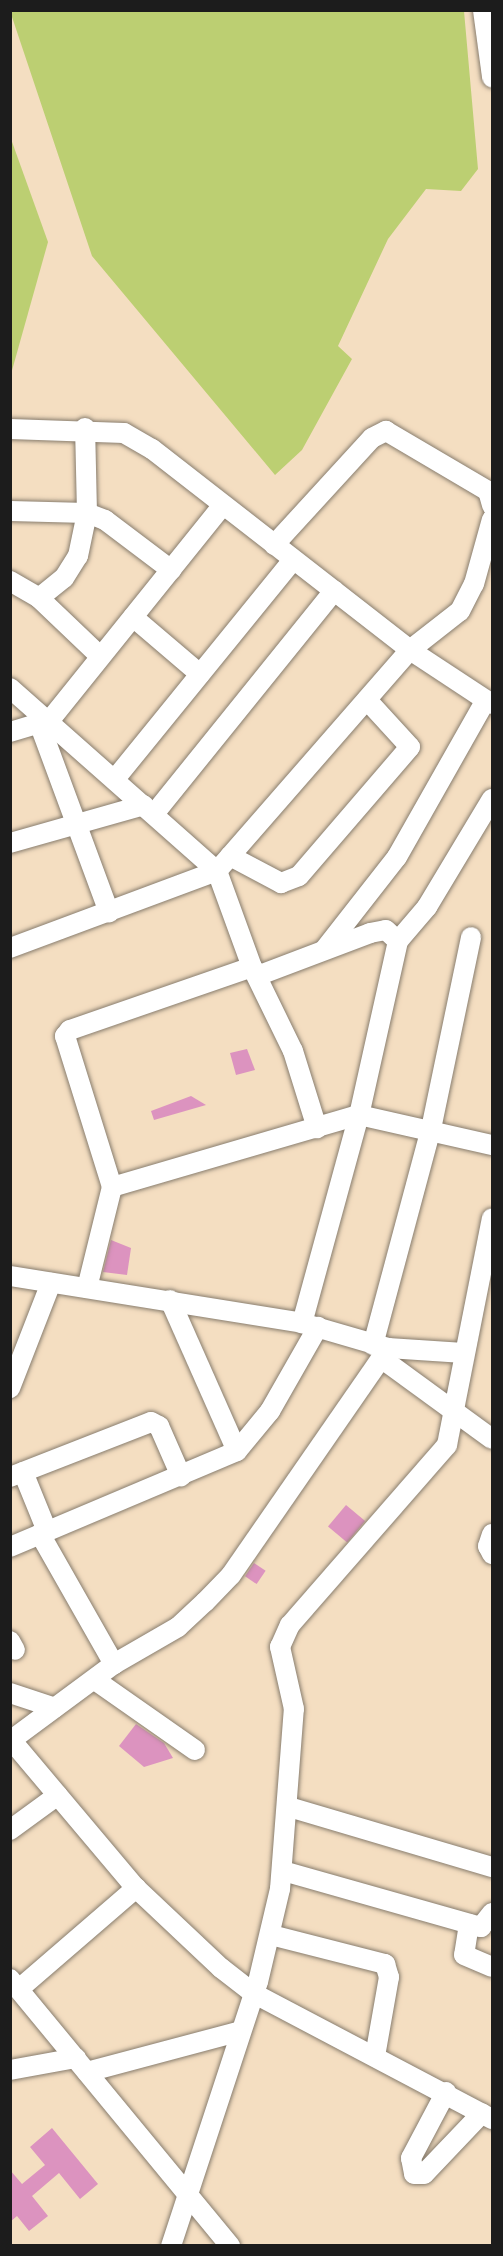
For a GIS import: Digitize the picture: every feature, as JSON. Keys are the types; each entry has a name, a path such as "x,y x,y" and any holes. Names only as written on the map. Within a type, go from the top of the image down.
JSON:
{"street":[{"path":"483,10 492,77"},
{"path":"39,598 64,578 78,556 87,513 85,428"},
{"path":"10,429 85,428 124,433 410,650 489,702 397,857 324,950"},
{"path":"274,545 372,438 386,431 488,491 492,505"},
{"path":"10,732 45,722 222,506"},
{"path":"10,511 87,513 171,570"},
{"path":"10,948 217,871 410,650 460,610 474,584 492,519"},
{"path":"115,779 293,560"},
{"path":"10,581 39,598 100,656"},
{"path":"10,843 77,824 149,809 334,591"},
{"path":"133,617 200,674"},
{"path":"10,688 45,722 115,779 217,871 254,971 293,1051 317,1128"},
{"path":"230,856 281,884 299,876 410,747 367,700"},
{"path":"45,722 77,824 109,912"},
{"path":"10,1548 237,1451 270,1411 310,1325 398,941 427,907 492,799"},
{"path":"87,1288 112,1186 65,1036 70,1030 386,930 398,941"},
{"path":"446,2092 411,2158 414,2174 424,2174 487,2116 446,2092 253,1993 136,1888 11,1741 114,1664 178,1627 231,1575 381,1350 471,937"},
{"path":"112,1186 359,1115 431,1129 492,1145"},
{"path":"171,2246 237,2032 253,1993 271,1935 283,1871 294,1709 280,1647 290,1625 447,1445 452,1410 492,1218"},
{"path":"11,1278 170,1300 310,1325 381,1350 464,1353"},
{"path":"10,1388 51,1283"},
{"path":"170,1300 237,1451"},
{"path":"381,1350 452,1410 492,1439"},
{"path":"114,1664 43,1532 16,1474 151,1422 159,1426 181,1476"},
{"path":"492,1534 488,1546 492,1554"},
{"path":"95,1680 195,1750"},
{"path":"10,1693 55,1708"},
{"path":"10,1830 58,1795"},
{"path":"289,1807 492,1867"},
{"path":"283,1871 484,1923 464,1955 492,1967"},
{"path":"136,1888 15,1984 230,2246"},
{"path":"271,1935 385,1964 389,1977 375,2056"},
{"path":"10,2070 81,2065 237,2032"}],"green space":[{"path":"10,11 464,11 478,169 461,191 426,189 388,239 338,346 352,359 302,450 275,475 92,256"},
{"path":"11,139 48,242 11,374"}],"building":[{"path":"247,1049 255,1070 236,1075 230,1053"},
{"path":"191,1096 206,1105 154,1120 151,1111"},
{"path":"111,1240 131,1248 127,1275 103,1272"},
{"path":"346,1505 365,1521 347,1543 328,1526"},
{"path":"254,1563 266,1571 257,1584 245,1576"},
{"path":"136,1724 164,1743 173,1758 144,1767 119,1746"},
{"path":"52,2128 98,2184 80,2199 59,2173 32,2196 48,2216 29,2231 17,2216 10,2222 10,2170 22,2184 45,2165 30,2147"}]}
